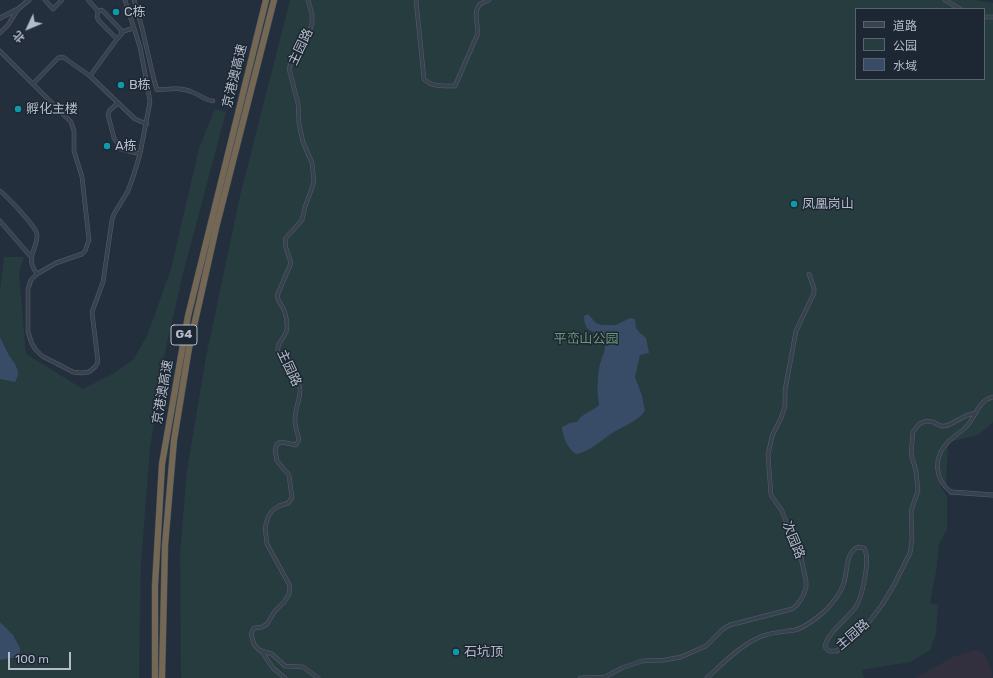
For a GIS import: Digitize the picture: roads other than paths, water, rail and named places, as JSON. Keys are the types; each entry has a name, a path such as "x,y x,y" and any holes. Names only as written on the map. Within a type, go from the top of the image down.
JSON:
{"highway":[{"name":"京港澳高速","path":"155,678 155,586 162,464 188,316 266,0"},
{"name":"京港澳高速","path":"162,678 165,545 174,440 188,356 216,228 274,0"}],"street":[{"path":"0,18 18,9 29,0"},
{"path":"45,0 53,9 62,0"},
{"path":"88,0 98,11 103,11 122,33"},
{"path":"0,51 73,126 74,151 82,177 89,240 87,248 82,254 66,259 37,274 31,280 28,288 28,332 32,344 42,356 73,372 89,372 95,367 98,360 92,312 104,277 109,230 114,214 128,191 140,154 147,124 150,98 140,47 125,0"},
{"path":"134,0 157,90 172,88 184,90 196,94 204,99 213,101"},
{"name":"主园路","path":"308,0 313,16 312,24 304,45 292,59 289,69 298,103 298,121 313,167 314,182 302,220 288,234 286,239 286,248 291,263 278,296 278,301 284,311 287,328 286,334 278,346 278,350 300,385 300,395 295,420 299,440 296,445 284,442 279,443 276,446 275,453 277,461 289,474 292,498 288,503 279,506 272,511 268,517 265,528 267,544 289,583 290,589 287,598 274,612 268,623 262,627 254,628 251,637 255,646 262,652 272,654 285,666 303,667 318,678"},
{"path":"416,0 424,79 427,83 432,85 455,86 478,33 476,15 477,9 480,4 489,0"},
{"path":"945,0 958,8"},
{"path":"0,33 8,25 18,9"},
{"path":"98,11 97,17 99,21 117,39"},
{"path":"90,76 122,33 134,28"},
{"path":"33,84 58,58 60,57 67,59 90,76 136,119 147,124"},
{"path":"118,103 109,111 108,115 114,138 121,149 140,154"},
{"path":"0,191 9,198 35,230 37,237 32,258 33,267 37,274"},
{"path":"0,221 32,258"},
{"name":"次园路","path":"580,678 605,677 622,668 642,661 668,660 681,657 706,646 728,626 792,608 802,599 807,584 801,554 782,511 771,495 768,455 772,436 781,418 784,406 785,390 796,331 814,293 814,288 809,274"},
{"name":"主园路","path":"951,492 944,486 938,475 938,457 945,445 953,436 967,426 985,400 993,397"},
{"name":"主园路","path":"707,678 737,652 755,639 770,633 797,629 804,626 823,612 830,605 843,585 850,556 853,550 858,547 864,548 867,556 867,566 858,602 829,638 825,647 829,651 837,651 866,626 882,605 910,553 912,539 911,511 918,491 916,471 911,454 914,430 923,422 930,421 945,426 968,414 976,413"},
{"path":"951,492 993,495"},
{"path":"262,652 273,668 285,678"}],"water":[{"path":"588,314 596,323 602,325 616,325 630,318 635,319 636,328 646,338 649,353 640,355 635,377 642,396 645,411 633,422 613,433 593,447 576,454 570,449 566,442 562,427 570,423 577,422 599,405 598,374 605,346 603,338 600,335 587,328 584,316"},
{"path":"0,337 18,371 15,382 0,379"},
{"path":"0,622 13,635 20,648 20,654 16,657 0,660"}],"place":[{"name":"C栋","path":"116,12"},
{"name":"B栋","path":"121,85"},
{"name":"孵化主楼","path":"18,109"},
{"name":"A栋","path":"107,146"},
{"name":"凤凰岗山","path":"794,204"},
{"name":"石坑顶","path":"456,652"}],"park label":[{"name":"平峦山公园","path":"586,339"}]}
